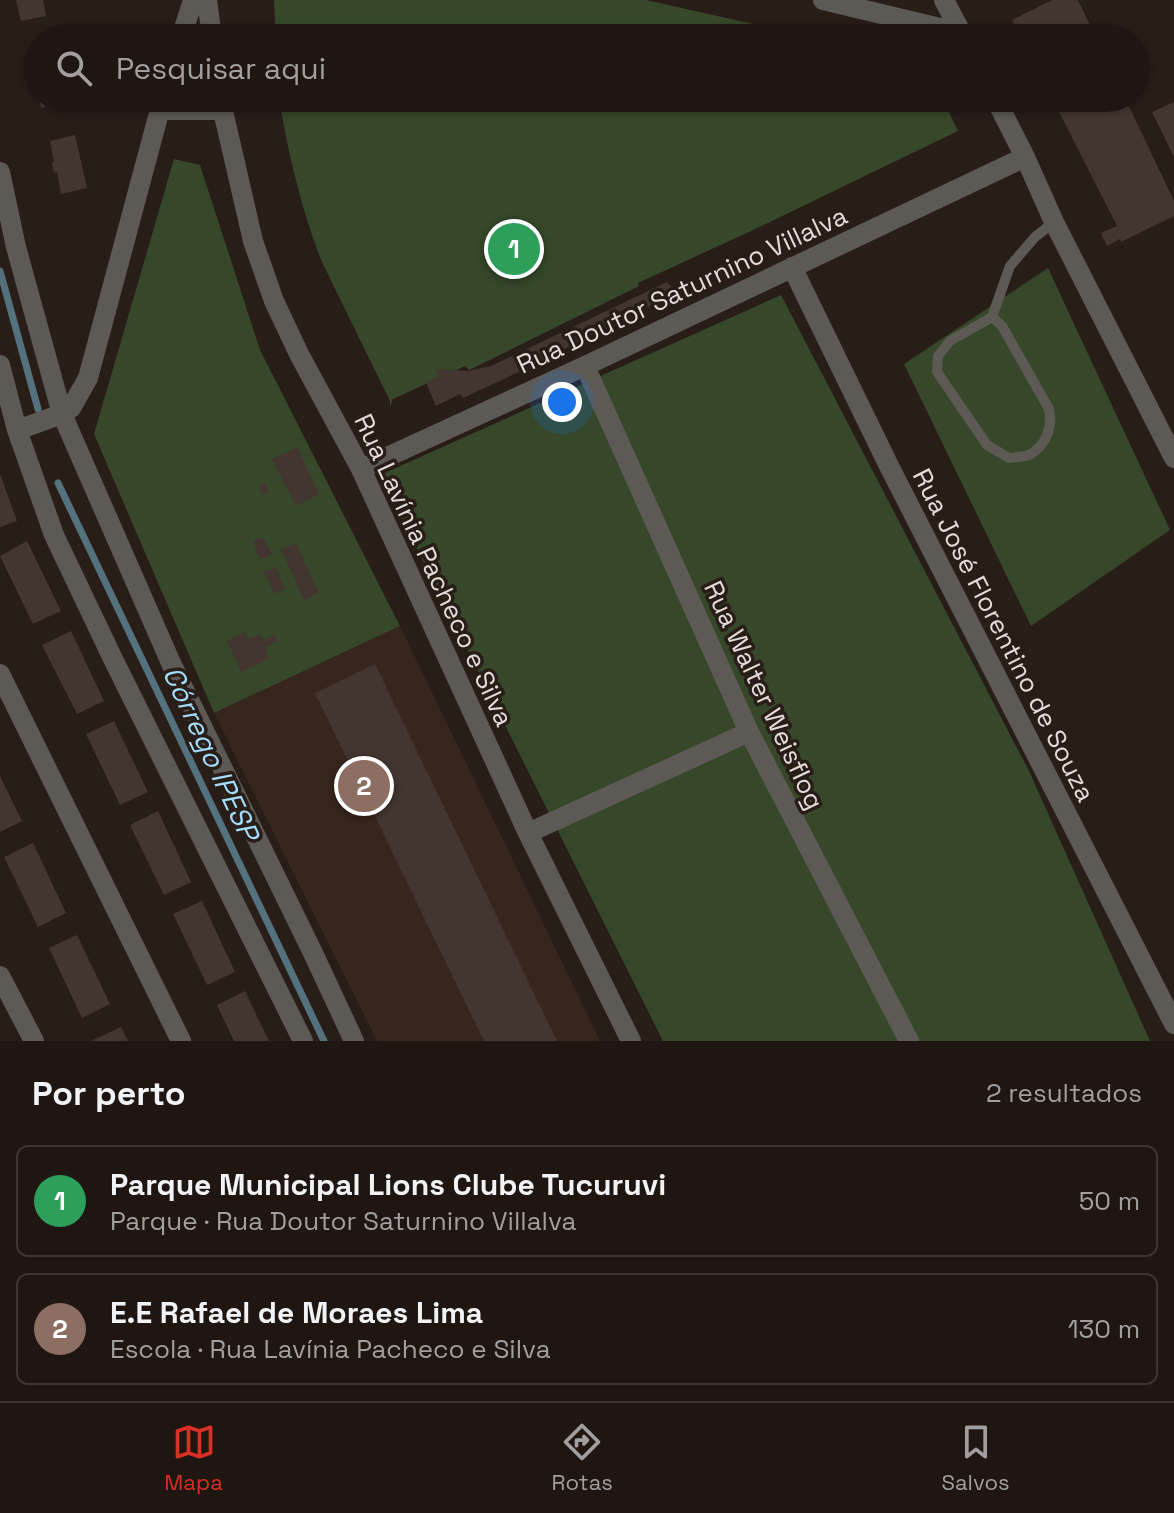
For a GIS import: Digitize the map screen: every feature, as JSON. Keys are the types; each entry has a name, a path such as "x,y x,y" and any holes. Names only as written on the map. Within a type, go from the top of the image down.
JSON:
{"street":[{"path":"185,24 193,0"},
{"path":"207,0 210,24"},
{"path":"823,0 916,24"},
{"path":"944,0 956,24"},
{"path":"22,429 71,408 88,378 159,112"},
{"name":"Rua Lavínia Pacheco e Silva","path":"223,112 253,241 274,301 361,469 528,833 631,1041"},
{"path":"1002,112 1054,222 1174,458"},
{"name":"Rua Doutor Saturnino Villalva","path":"361,469 1025,157"},
{"path":"0,172 58,416 171,663 354,1041"},
{"name":"Rua José Florentino de Souza","path":"792,267 889,466 1174,1024"},
{"path":"0,365 54,535 303,1041"},
{"name":"Rua Walter Weisflog","path":"585,366 749,732 909,1041"},
{"path":"0,674 181,1041"},
{"path":"528,833 749,732"},
{"path":"0,976 34,1041"}],"lane":[{"path":"992,317 1002,326 1049,409 1051,420 1044,442 1028,455 1009,458 987,445 937,372 938,356 950,341 992,317 1010,266 1035,237 1054,222"}],"shaded area":[{"path":"400,626 600,1041 377,1041 214,713"}],"green space":[{"path":"274,0 646,0 753,24 275,24"},
{"path":"282,112 949,112 958,131 638,283 639,286 469,370 465,366 393,399 390,407 390,401 321,260 307,220"},
{"path":"174,159 200,165 260,350 400,626 214,713 94,434"},
{"path":"1048,268 1170,530 1031,626 904,364"},
{"path":"781,295 1029,771 1150,1041 663,1041 380,475"}],"building":[{"path":"16,0 43,0 46,16 21,21"},
{"path":"1052,0 1078,0 1089,24 1014,24 1012,20"},
{"path":"1174,102 1174,157 1152,112"},
{"path":"1059,112 1132,112 1174,201 1174,216 1107,246 1101,233 1117,226"},
{"path":"75,135 87,188 61,194 57,172 54,173 50,141"},
{"path":"667,282 677,293 502,380 463,398 460,394 436,406 426,382 439,376 435,369 468,371 491,366"},
{"path":"297,447 319,494 296,506 272,459"},
{"path":"0,474 17,521 0,527"},
{"path":"265,482 269,492 262,495 258,486"},
{"path":"263,537 272,554 260,559 253,541"},
{"path":"27,541 61,611 33,624 0,556"},
{"path":"296,543 319,593 304,600 281,549"},
{"path":"276,567 285,589 274,594 264,572"},
{"path":"71,631 104,701 77,714 42,645"},
{"path":"245,632 248,639 260,634 263,640 274,634 278,641 266,647 269,659 241,672 227,641"},
{"path":"375,664 557,1041 484,1041 315,693"},
{"path":"114,721 148,792 120,805 86,734"},
{"path":"0,776 22,821 0,832"},
{"path":"158,811 191,882 164,895 130,825"},
{"path":"33,843 66,913 38,927 4,857"},
{"path":"202,901 235,972 207,985 173,914"},
{"path":"77,935 110,1004 82,1018 49,948"},
{"path":"245,991 269,1041 234,1041 217,1005"},
{"path":"121,1027 128,1041 91,1041"}],"waterway":[{"name":"Córrego IPESP","path":"0,271 38,409"},
{"name":"Córrego IPESP","path":"58,483 324,1041"}],"place":[{"name":"Parque Municipal Lions Clube Tucuruvi","path":"514,249"},
{"name":"E.E Rafael de Moraes Lima","path":"364,786"}]}
